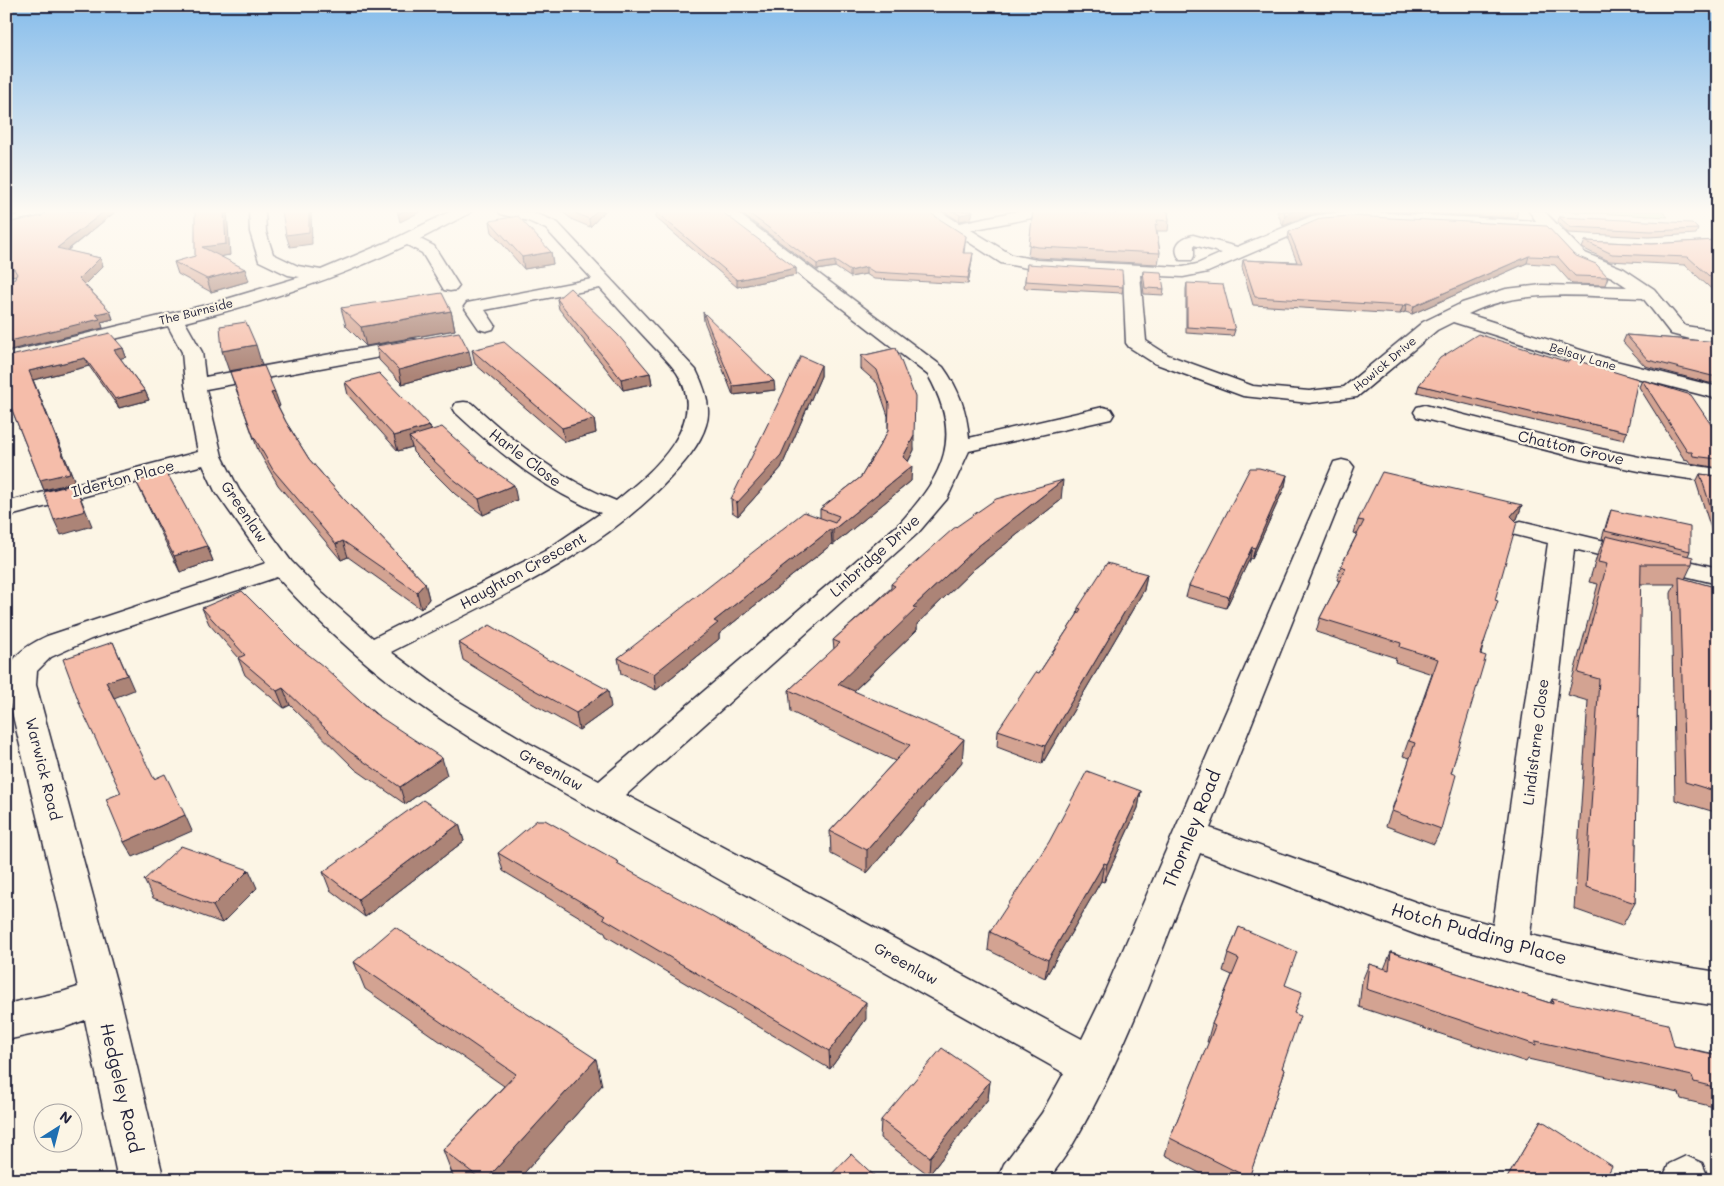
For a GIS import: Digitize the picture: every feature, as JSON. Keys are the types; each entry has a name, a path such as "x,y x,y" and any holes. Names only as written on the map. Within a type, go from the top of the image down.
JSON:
{"street":[{"path":"284,266 294,271 323,275"},
{"name":"The Burnside","path":"6,359 239,302 323,275 343,266"},
{"path":"438,266 450,286"},
{"name":"Haughton Crescent","path":"370,652 554,557 581,541 619,511 663,471 681,451 695,426 698,406 693,383 686,370 589,266"},
{"name":"Linbridge Drive","path":"602,798 909,528 935,499 956,456 958,421 950,395 936,372 798,266"},
{"path":"1062,266 1183,272 1206,266"},
{"path":"1602,266 1618,273 1648,294 1678,330 1718,337"},
{"name":"Howick Drive","path":"1131,270 1136,343 1161,359 1250,392 1309,397 1350,393 1430,326 1451,315 1506,294 1542,290 1648,294"},
{"path":"486,325 473,306 604,282"},
{"name":"Belsay Lane","path":"1451,315 1605,364 1718,393"},
{"name":"Greenlaw","path":"173,318 192,352 195,385 210,456 227,490 282,567 370,652 442,705 514,749 1091,1066"},
{"path":"195,385 432,342"},
{"name":"Harle Close","path":"464,408 508,448 554,482 589,500 619,511"},
{"name":"Chatton Grove","path":"1425,412 1585,453 1649,466 1718,476"},
{"path":"958,447 1103,414"},
{"name":"Ilderton Place","path":"6,510 210,456"},
{"name":"Thornley Road","path":"1020,1180 1058,1128 1091,1066 1123,998 1342,467"},
{"path":"1521,529 1718,576"},
{"name":"Lindisfarne Close","path":"1510,945 1562,538"},
{"name":"Warwick Road","path":"100,996 21,685 22,669 35,655 54,644 81,633 282,567"},
{"name":"Hotch Pudding Place","path":"1190,835 1431,924 1647,978 1718,989"},
{"path":"6,1022 64,1010 100,996"},
{"name":"Hedgeley Road","path":"100,996 141,1180"}],"building":[{"path":"6,266 92,266 79,279 110,311 96,314 100,319 6,342 6,281 14,279 17,274 14,269 6,268"},
{"path":"182,266 240,266 245,269 207,279"},
{"path":"721,266 794,266 796,268 737,280"},
{"path":"843,266 970,266 968,278 874,272 866,267 850,271"},
{"path":"1027,266 1064,266 1122,270 1123,287 1025,281"},
{"path":"1245,266 1505,266 1414,306 1407,304 1403,306 1255,297"},
{"path":"1566,266 1598,266 1608,277 1575,276"},
{"path":"1698,266 1718,266 1718,284"},
{"path":"1143,271 1161,272 1164,289 1145,288"},
{"path":"1187,283 1223,285 1235,330 1187,327"},
{"path":"570,288 618,335 650,373 621,379 557,299"},
{"path":"442,293 451,311 361,327 341,308"},
{"path":"703,312 774,381 733,386"},
{"path":"246,322 256,345 222,351 220,326"},
{"path":"459,332 469,351 399,370 376,346"},
{"path":"110,333 123,348 114,350 145,391 115,399 85,358 29,371 70,473 40,480 6,395 6,357"},
{"path":"1478,334 1568,362 1572,359 1638,379 1627,432 1538,412 1538,414 1419,385 1440,358"},
{"path":"1626,335 1718,342 1718,376 1648,360"},
{"path":"504,342 594,419 562,428 472,350"},
{"path":"896,348 915,397 914,436 903,457 912,466 833,530 831,529 714,621 718,623 654,674 618,658 804,512 835,523 839,516 820,509 861,477 888,431 889,404 877,370 861,356"},
{"path":"801,356 821,365 781,455 737,503 731,499"},
{"path":"264,366 275,392 271,393 309,459 343,498 425,583 417,592 343,541 336,544 273,470 253,435 230,372"},
{"path":"379,373 430,426 394,436 345,382"},
{"path":"1642,380 1691,395 1718,435 1718,459 1693,456 1692,452 1688,452"},
{"path":"442,427 480,461 514,485 479,499 452,478 409,437"},
{"path":"1250,468 1259,468 1287,475 1255,548 1252,547 1229,597 1189,586"},
{"path":"1382,472 1522,505 1511,516 1517,522 1495,600 1498,601 1480,654 1486,656 1451,773 1456,775 1441,829 1392,811 1415,743 1409,741 1438,659 1400,647 1401,643 1320,618 1346,568 1341,566 1364,521 1358,520"},
{"path":"167,473 207,546 174,556 136,481"},
{"path":"1700,474 1718,476 1718,529"},
{"path":"1063,480 977,547 913,607 917,608 838,684 964,739 867,850 830,831 910,745 789,690 840,643 833,640 895,586 891,584 953,529 996,499"},
{"path":"75,484 85,511 54,520 44,492"},
{"path":"1611,510 1690,527 1690,551 1605,531"},
{"path":"1606,536 1693,557 1692,564 1641,564 1635,903 1586,887 1599,679 1578,673 1607,564 1598,562"},
{"path":"1107,563 1147,574 1045,746 998,730 1036,672 1039,673 1081,609 1078,608"},
{"path":"1679,577 1718,588 1718,792 1685,782"},
{"path":"242,591 296,645 323,666 374,713 442,758 400,787 349,751 283,688 277,691 238,658 245,655 202,608"},
{"path":"490,625 550,661 552,660 608,690 576,713 529,687 459,643"},
{"path":"113,642 127,675 106,682 154,779 165,774 185,815 124,842 106,799 121,793 82,710 63,659"},
{"path":"1087,771 1141,791 1107,864 1104,863 1048,960 990,932 1049,842"},
{"path":"423,800 459,824 358,899 323,872"},
{"path":"537,820 545,820 619,862 617,864 866,1002 829,1051 603,918 605,916 498,853"},
{"path":"181,846 249,870 213,906 144,880"},
{"path":"395,927 596,1059 486,1180 482,1180 443,1150 516,1074 354,962"},
{"path":"1239,927 1297,952 1285,985 1302,992 1294,1013 1300,1016 1282,1068 1285,1070 1249,1178 1170,1138 1215,1026 1212,1024 1239,959 1228,954"},
{"path":"1391,952 1553,1004 1552,999 1668,1024 1674,1046 1718,1055 1718,1088 1694,1082 1692,1076 1536,1041 1536,1045 1366,989 1369,964 1389,970"},
{"path":"942,1048 990,1081 930,1157 881,1120"},
{"path":"1541,1120 1612,1166 1605,1180 1510,1180 1507,1178"},
{"path":"851,1154 879,1180 826,1180"}]}
